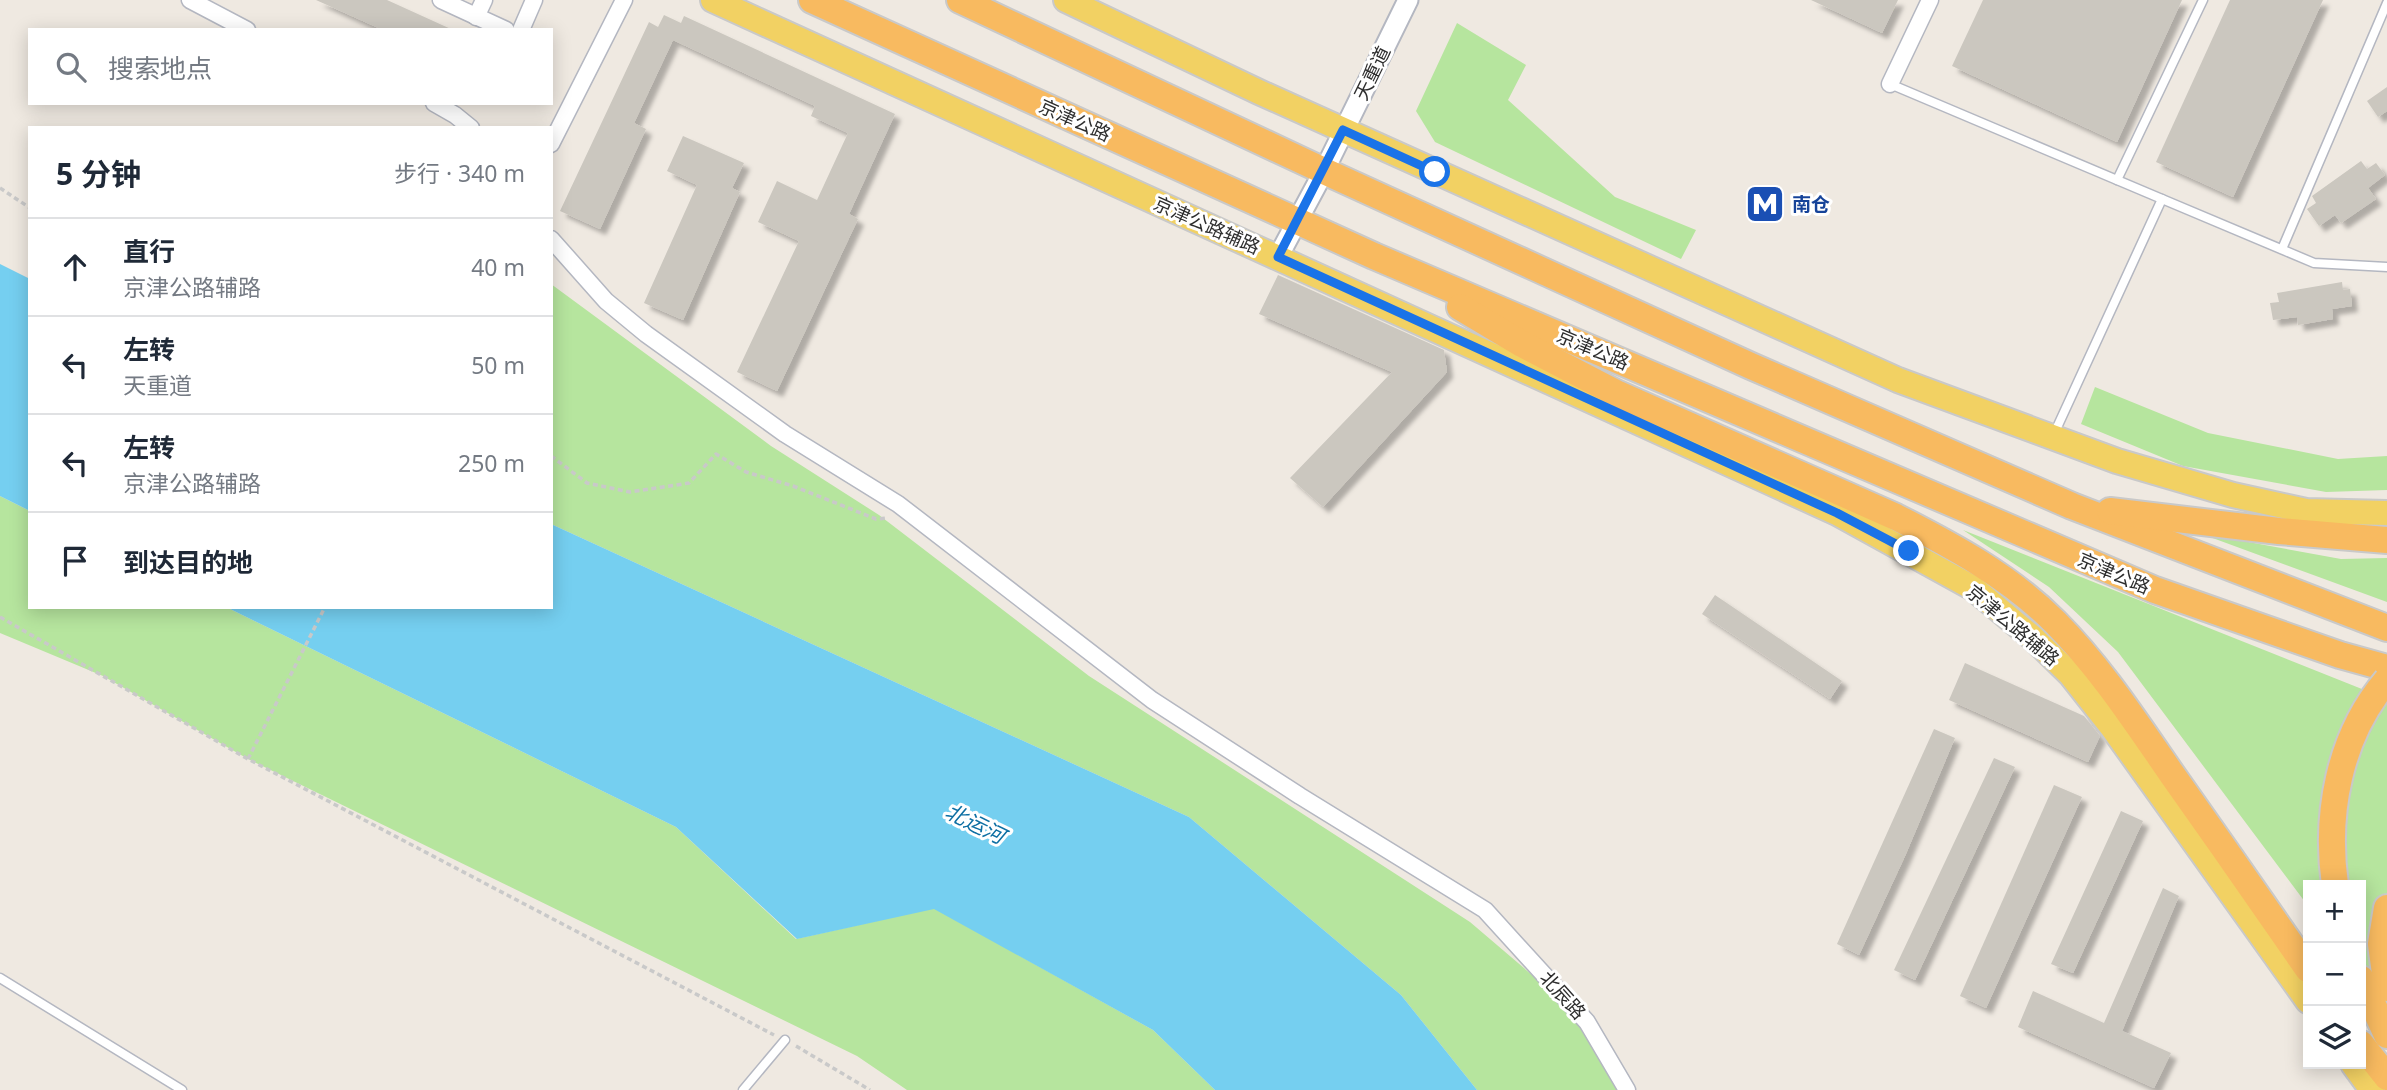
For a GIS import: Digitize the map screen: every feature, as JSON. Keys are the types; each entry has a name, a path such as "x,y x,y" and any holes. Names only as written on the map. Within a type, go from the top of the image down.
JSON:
{"highway":[{"name":"京津公路","path":"811,0 1374,256 2155,590 2340,655 2387,668"},
{"path":"960,0 1324,171 1751,366 2072,506 2387,628"},
{"path":"1374,256 1522,344 1618,394 1896,517 1994,572 2054,621 2111,687 2303,962"},
{"path":"2072,506 2279,531 2387,540"},
{"path":"2335,880 2331,837 2339,775 2357,727 2373,698 2387,680 2340,655"},
{"path":"2387,908 2381,944 2387,988"},
{"path":"2366,990 2387,1035"},
{"path":"2366,1050 2387,1077"}],"main road":[{"name":"京津公路辅路","path":"713,0 1837,513 1973,587 2033,638 2071,675 2112,727 2303,994"},
{"path":"1066,0 1343,130 1898,380 2117,461 2233,495 2306,512 2387,513"},
{"path":"2357,1069 2372,1090"}],"street":[{"path":"190,0 243,28"},
{"path":"441,0 502,28"},
{"path":"476,16 484,0"},
{"path":"522,28 534,0"},
{"path":"553,140 624,0"},
{"name":"天重道","path":"1278,257 1324,171 1408,0"},
{"path":"1890,84 1930,0"},
{"path":"438,105 469,126"},
{"name":"北辰路","path":"553,241 606,301 646,334 785,434 898,504 1152,700 1300,796 1485,910 1587,1022 1628,1090"}],"lane":[{"path":"2117,180 2203,0"},
{"path":"2282,249 2387,4"},
{"path":"1890,84 2314,263 2387,267"},
{"path":"2053,438 2162,199"},
{"path":"0,978 182,1090"},
{"path":"743,1090 785,1040"}],"path":[{"path":"0,188 28,207"},
{"path":"553,458 587,483 630,492 689,483 716,454 746,472 793,486 876,519 914,516"},
{"path":"248,759 325,609"},
{"path":"0,617 248,759 785,1040 870,1090"}],"green space":[{"path":"1457,23 1526,65 1508,100 1615,197 1696,230 1681,259 1435,142 1416,111"},
{"path":"553,285 771,446 879,515 1089,676 1470,922 1587,1022 1621,1090 1477,1090 1401,995 1189,817 553,525"},
{"path":"2095,387 2208,433 2338,459 2387,456 2387,490 2326,492 2183,466 2081,424"},
{"path":"0,496 28,510 28,609 230,609 676,827 796,939 934,908 1153,1030 1215,1090 907,1090 857,1056 248,759 103,676 0,633"},
{"path":"1963,530 2387,699 2387,1012 2366,984 2366,880 2303,880 2303,899 2118,652 2049,587"},
{"path":"2199,533 2341,559 2387,558 2387,602"}],"water":[{"path":"0,264 28,278 28,510 0,496"},
{"name":"北运河","path":"553,525 1189,817 1401,995 1477,1090 1215,1090 1153,1030 934,909 797,939 676,827 230,609 553,609"}],"building":[{"path":"316,0 387,0 449,28 379,28"},
{"path":"1811,0 1898,0 1882,33"},
{"path":"1983,0 2182,0 2117,142 1952,66"},
{"path":"2230,0 2323,0 2233,197 2156,162"},
{"path":"664,15 681,23 684,16 895,114 849,214 858,219 777,391 737,372 799,241 758,222 777,181 817,200 848,133 811,116 815,106 673,40 634,123 646,129 600,229 560,211 649,22 658,27"},
{"path":"2387,87 2387,111 2378,117 2367,101"},
{"path":"683,136 744,163 732,188 740,192 683,320 644,303 697,185 667,171"},
{"path":"2361,161 2367,169 2376,163 2385,175 2368,188 2376,199 2341,223 2335,215 2319,226 2307,209 2316,203 2312,196"},
{"path":"1278,275 1444,350 1447,372 1323,507 1290,478 1392,372 1259,314"},
{"path":"2342,282 2343,290 2350,289 2352,306 2332,309 2333,319 2298,325 2297,317 2273,320 2270,303 2279,302 2277,293"},
{"path":"1715,595 1842,681 1830,699 1702,614"},
{"path":"1965,663 2084,716 2100,736 2088,762 1949,700"},
{"path":"1934,729 1955,738 1859,955 1837,944"},
{"path":"1994,758 2015,767 1915,980 1894,970"},
{"path":"2054,785 2082,797 1986,1008 1960,996"},
{"path":"2121,811 2143,821 2073,973 2051,964"},
{"path":"2163,888 2179,896 2122,1031 2171,1053 2154,1088 2018,1027 2033,991 2104,1023"}],"place":[{"name":"南仓","path":"1765,204"}],"route":[{"path":"1435,172 1343,130 1278,257 1837,513 1909,551"}]}
